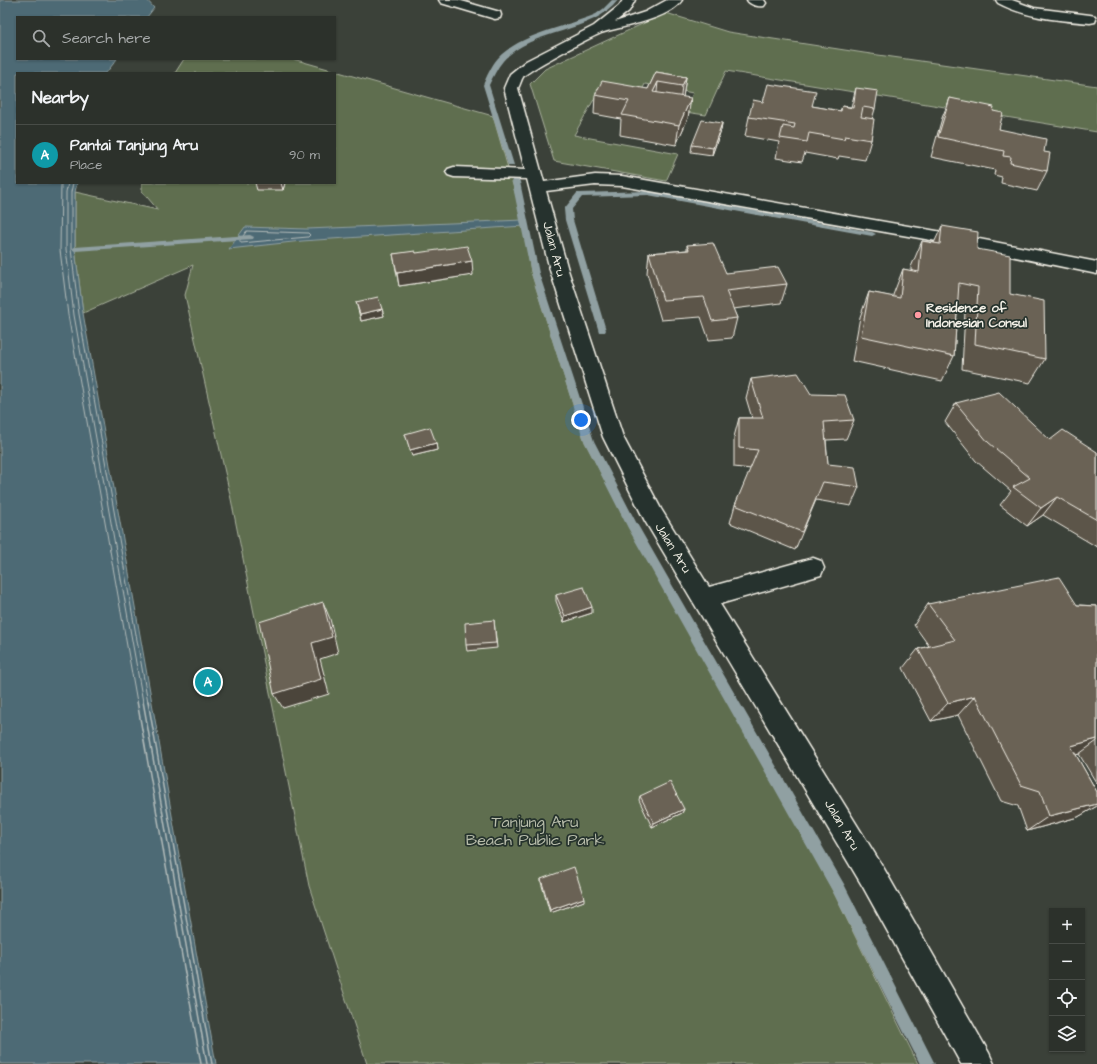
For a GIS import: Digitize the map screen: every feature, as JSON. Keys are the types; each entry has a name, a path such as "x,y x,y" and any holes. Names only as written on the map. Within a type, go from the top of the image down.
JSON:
{"street":[{"path":"445,0 495,15"},
{"name":"Jalan Aru","path":"629,0 624,8 599,29 532,64 517,74 511,88 559,270 612,437 653,515 873,877 978,1064"},
{"name":"Jalan Aru","path":"599,29 623,26 668,6 676,0"},
{"path":"1002,0 1014,6 1032,11 1090,19"},
{"path":"454,172 536,181 596,180 622,182 948,238 1097,268"},
{"path":"704,598 813,568"}],"green space":[{"path":"666,13 728,32 1097,86 1097,132 726,71 706,115 685,112 693,93 645,84 637,101 597,94 574,135 678,154 666,181 554,161 530,84 545,69"},
{"name":"Tanjung Aru Beach Public Park","path":"183,60 297,60 493,116 523,220 531,272 585,442 629,527 675,606 832,889 918,1064 367,1064 309,886 231,499 185,295 193,265 83,313 75,249 75,192 158,210 142,191 142,184 336,184 336,72 176,72"}],"water":[{"path":"0,0 147,0 154,8 148,16 16,16 16,60 116,60 107,72 16,72 16,184 77,184 75,192 75,249 83,313 216,1064 0,1064"},
{"path":"523,220 524,226 302,241 229,249 245,227 307,229"}],"building":[{"path":"656,72 686,77 682,86 658,82 653,92 691,98 679,125 622,115 629,101 595,95 602,81 648,89"},
{"path":"768,84 816,91 812,106 841,111 842,106 853,108 856,88 878,91 875,109 863,107 861,117 874,119 871,140 845,136 844,139 809,133 807,142 780,138 783,126 794,128 795,124 749,117 753,100 763,102"},
{"path":"950,98 994,107 993,111 1003,113 999,129 1046,139 1044,152 1050,153 1047,171 1010,163 1011,157 1003,156 1004,151 938,137"},
{"path":"702,120 722,123 713,148 692,145"},
{"path":"942,226 978,232 977,249 1010,255 1010,294 1044,301 1045,359 975,344 978,287 959,283 954,356 861,336 869,292 900,298 903,269 919,272 922,241 940,244"},
{"path":"713,243 726,273 778,267 787,284 726,291 737,318 712,321 704,297 663,300 649,253 689,250 687,245"},
{"path":"467,246 472,261 397,273 393,254 415,251 416,253"},
{"path":"378,297 382,309 360,314 356,302"},
{"path":"798,373 811,394 845,395 854,420 824,422 828,464 855,467 859,487 823,482 802,532 735,505 758,450 739,448 739,418 763,418 751,379"},
{"path":"999,392 1050,440 1063,430 1097,452 1097,520 1057,497 1041,508 1013,487 1030,478 988,442 956,403"},
{"path":"430,427 436,443 410,450 405,434"},
{"path":"1059,577 1077,605 1097,606 1097,739 1071,746 1097,792 1097,804 1049,816 1040,791 1021,785 975,696 948,703 918,649 955,640 928,604"},
{"path":"584,587 592,607 565,616 556,595"},
{"path":"323,602 332,637 312,643 321,679 274,694 259,622"},
{"path":"494,620 496,643 466,645 465,623"},
{"path":"670,782 684,809 654,823 640,796"},
{"path":"574,867 584,898 550,910 541,879"}],"waterway":[{"path":"510,165 486,85 496,66 504,56 516,47 538,37 598,15 605,11 615,0"},
{"path":"516,182 535,273 589,441 632,525 839,889 928,1064"},
{"path":"602,330 569,220 568,209 580,195 648,193 872,234"},
{"path":"75,249 250,237"}],"place":[{"name":"Residence of Indonesian Consul","path":"918,315"},
{"name":"Pantai Tanjung Aru","path":"208,682"}]}
